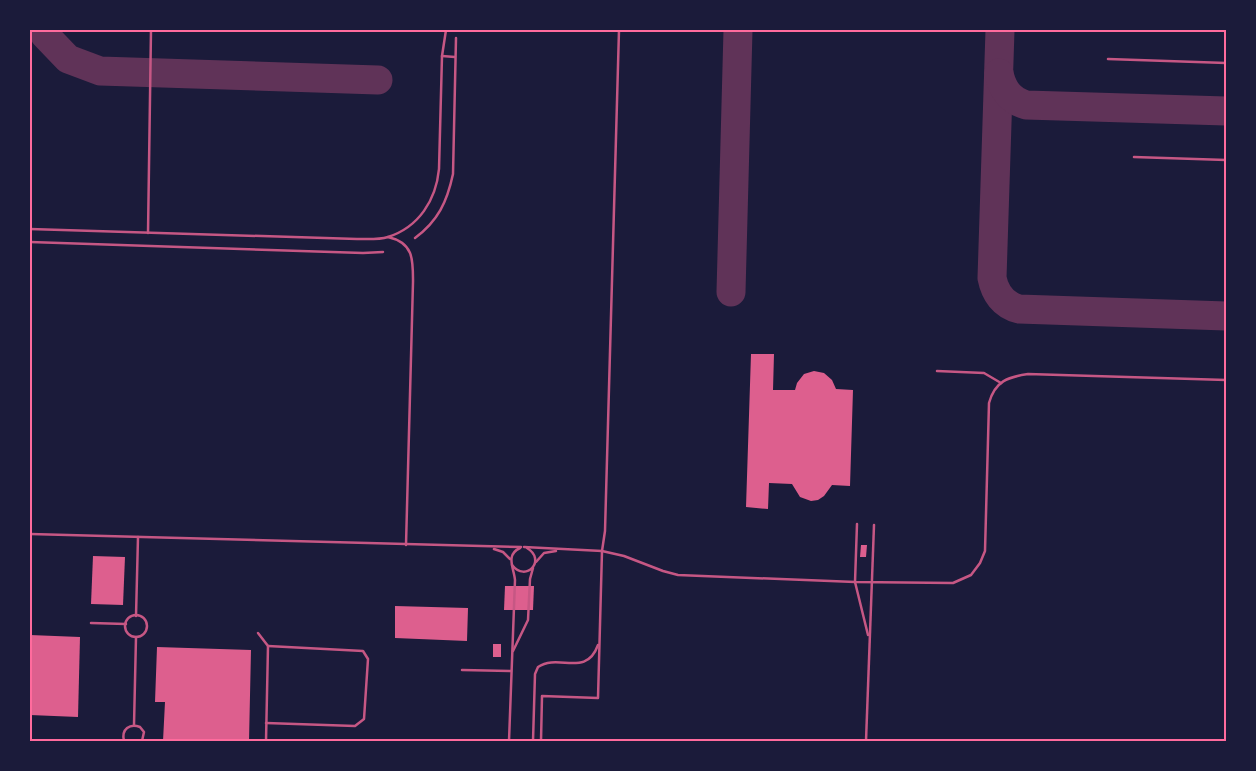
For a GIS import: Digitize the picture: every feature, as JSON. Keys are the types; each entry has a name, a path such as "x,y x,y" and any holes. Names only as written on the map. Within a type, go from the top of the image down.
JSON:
{"lane":[{"path":"148,233 151,30"},
{"path":"388,237 403,229 422,214 431,200 436,186 439,169 442,56 446,30"},
{"path":"541,741 542,696 598,698 620,30"},
{"path":"415,238 440,213 448,196 453,174 456,38"},
{"path":"442,56 455,56"},
{"path":"1108,59 1226,63"},
{"path":"1134,158 1226,160"},
{"path":"30,229 357,239 388,237 404,244 413,258 414,282 406,544"},
{"path":"30,242 363,253 383,252"},
{"path":"937,371 984,373 1001,383"},
{"path":"30,534 490,548 522,547 602,551 624,556 662,571 678,575 855,582 953,583 971,575 986,551 989,403 992,393 1005,380 1028,374 1226,380"},
{"path":"856,524 855,582 869,638"},
{"path":"866,741 874,525"},
{"path":"136,616 138,537"},
{"path":"510,559 514,551 522,547 529,549 533,553 534,564 530,578 528,620 512,655"},
{"path":"490,548 503,552 510,559 515,580 509,741"},
{"path":"512,565 517,570 524,572 531,569 544,553 563,550"},
{"path":"136,616 143,618 146,623 146,629 144,634 136,637 128,635 125,627 130,617 136,616"},
{"path":"91,623 126,624"},
{"path":"258,633 268,646 266,741"},
{"path":"134,725 136,637"},
{"path":"533,741 535,674 538,667 546,663 579,664 584,662 593,656 600,641"},
{"path":"266,724 355,726 364,719 368,659 363,651 268,646"},
{"path":"462,670 512,671"},
{"path":"124,741 122,737 124,730 128,726 134,725 140,727 144,732 142,741"}],"building":[{"path":"751,354 774,354 773,390 795,390 797,383 804,374 814,371 824,373 832,380 836,389 853,390 850,486 832,485 824,496 818,500 811,501 800,497 792,484 769,483 768,509 746,507"},
{"path":"861,545 867,545 866,557 860,557"},
{"path":"93,556 125,557 123,605 91,604"},
{"path":"505,586 534,586 533,610 504,610"},
{"path":"395,606 468,608 467,641 395,638"},
{"path":"30,635 80,637 78,717 30,715"},
{"path":"493,644 501,644 501,657 493,657"},
{"path":"157,647 251,650 249,741 163,741 165,702 155,702"}],"taxiway":[{"path":"43,30 45,35 68,59 100,71 378,80"},
{"path":"731,292 738,30"},
{"path":"1000,30 992,278 995,289 1001,298 1008,305 1019,309 1226,316"},
{"path":"999,73 1002,84 1011,97 1026,105 1226,111"}]}
